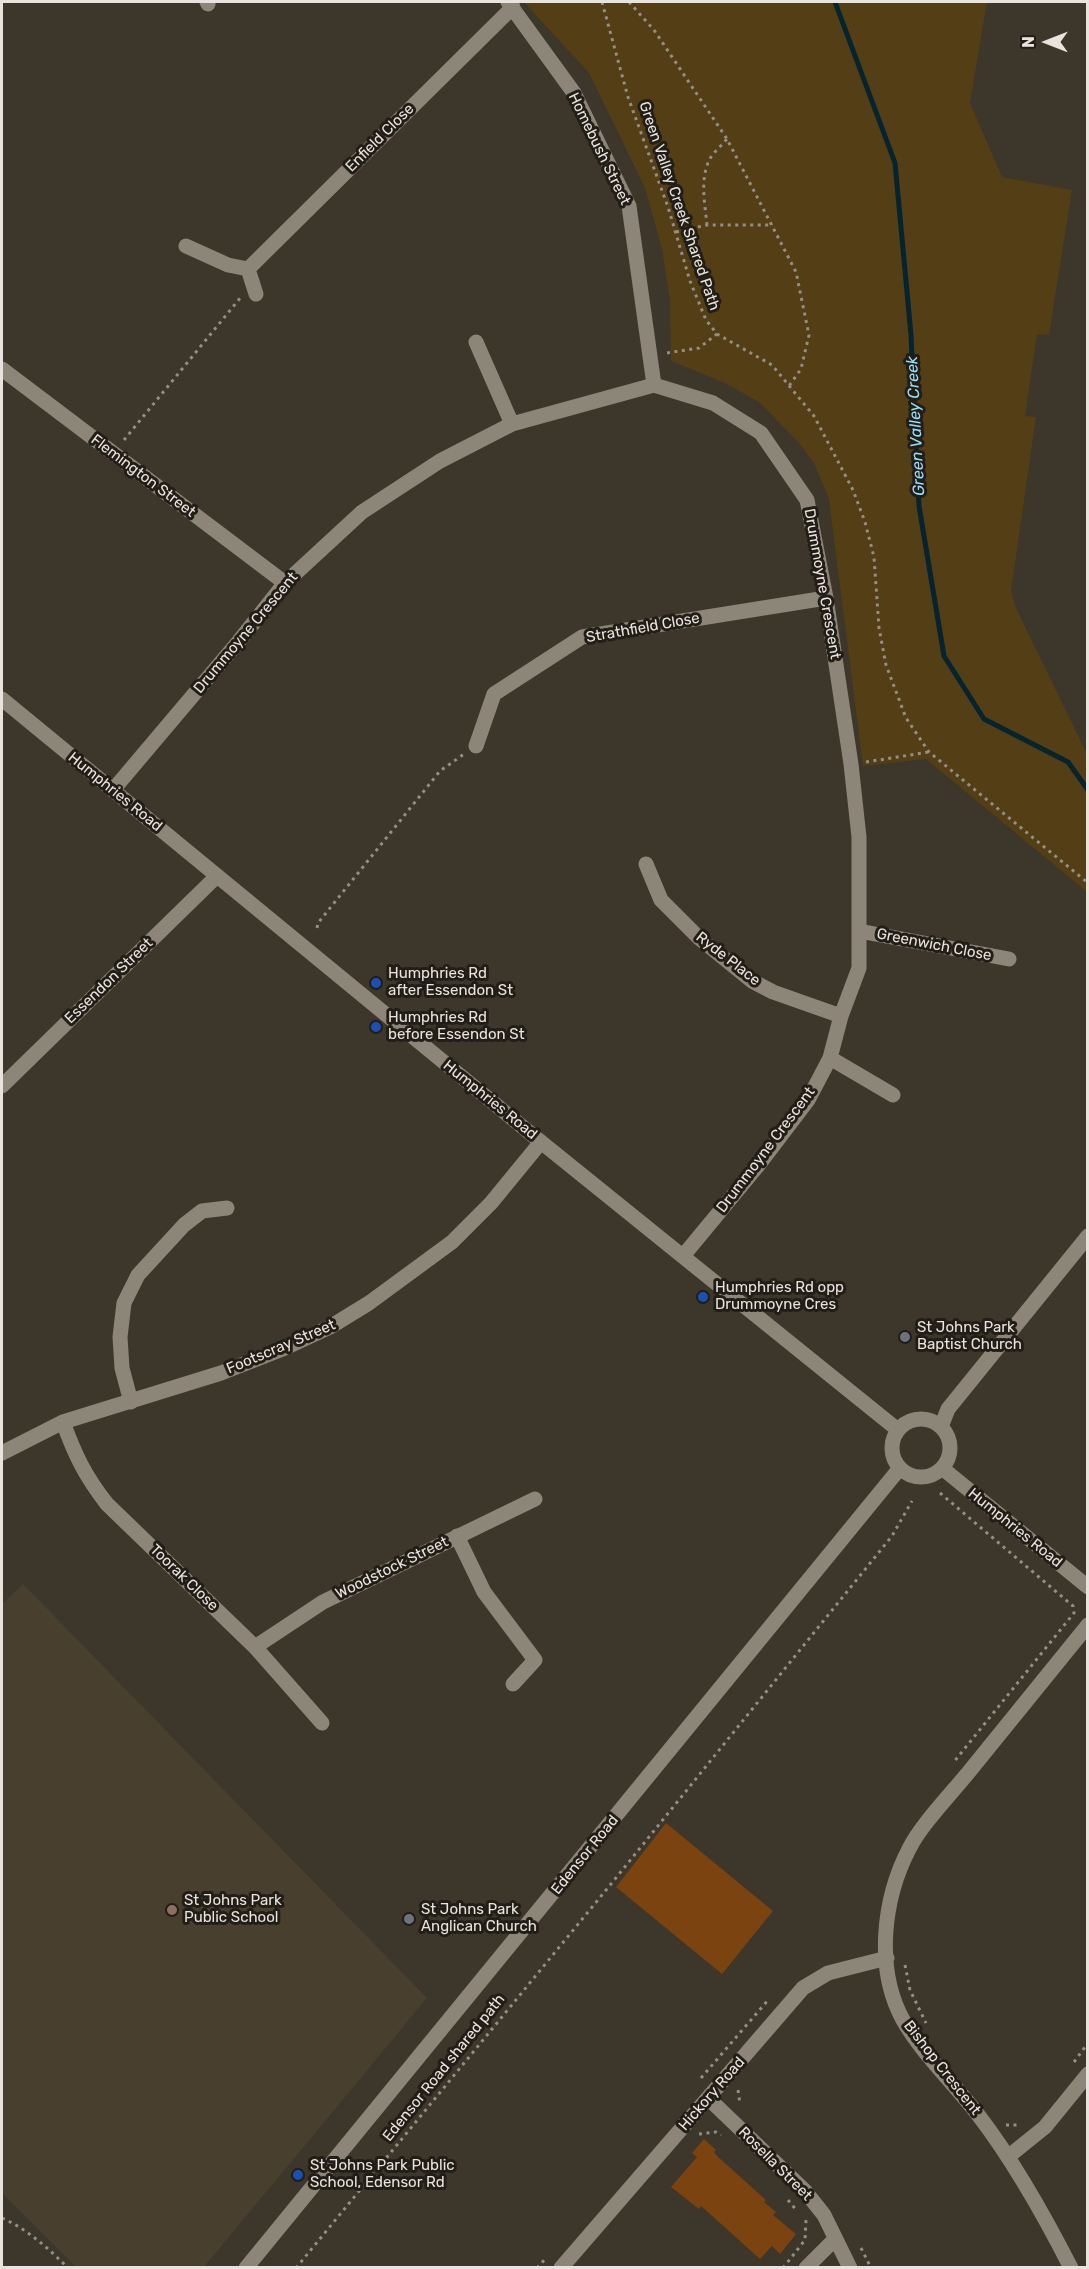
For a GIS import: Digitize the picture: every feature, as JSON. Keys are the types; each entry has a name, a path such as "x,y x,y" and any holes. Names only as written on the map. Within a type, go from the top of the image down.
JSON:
{"street":[{"name":"Enfield Close","path":"252,282 510,4"},
{"name":"Homebush Street","path":"510,4 574,93 629,206 654,386"},
{"path":"186,246 228,266 252,282"},
{"path":"476,342 512,424"},
{"name":"Flemington Street","path":"2,369 285,583"},
{"name":"Drummoyne Crescent","path":"113,790 285,583 362,512 440,461 512,424 654,386 712,403 761,433 807,500 826,598 851,764 859,837 859,968 841,1016 830,1058 808,1100 760,1163 683,1256"},
{"name":"Strathfield Close","path":"476,746 494,694 582,637 826,598"},
{"name":"Humphries Road","path":"2,699 541,1142 898,1430"},
{"name":"Ryde Place","path":"646,864 662,900 699,938 752,981 772,992 841,1016"},
{"name":"Essendon Street","path":"2,1086 217,876"},
{"name":"Greenwich Close","path":"859,931 1009,959"},
{"path":"830,1058 893,1095"},
{"name":"Footscray Street","path":"2,1453 63,1422 221,1372 285,1348 330,1327 369,1303 452,1242 491,1203 541,1142"},
{"path":"131,1402 122,1368 120,1337 124,1303 138,1275 184,1225 202,1211 227,1208"},
{"path":"941,1427 948,1409 1088,1236"},
{"path":"923,1419 941,1427 946,1433 950,1450 942,1468 928,1477 908,1474 900,1468 894,1460 892,1449 893,1439 898,1430 905,1423 923,1419"},
{"name":"Toorak Close","path":"63,1422 75,1455 89,1481 107,1504 255,1647 322,1723"},
{"name":"Edensor Road","path":"246,2268 900,1468"},
{"name":"Humphries Road","path":"942,1468 1088,1587"},
{"name":"Woodstock Street","path":"255,1647 323,1602 535,1499"},
{"path":"457,1536 484,1592 536,1660 513,1684"},
{"name":"Bishop Crescent","path":"1071,2268 1056,2237 1009,2156 978,2114 922,2048 903,2019 891,1990 886,1970 888,1910 909,1848 937,1810 1088,1625"},
{"name":"Hickory Road","path":"561,2268 803,1988 828,1973 887,1958"},
{"path":"1009,2156 1045,2127 1088,2074"},
{"name":"Rosella Street","path":"708,2098 805,2191 824,2215 850,2268"},
{"path":"806,2268 836,2239"}],"path":[{"name":"Green Valley Creek Shared Path","path":"602,2 628,97 676,232 690,281 706,320 717,334 772,365 814,416 853,490 865,522 874,557 879,628 886,665 906,718 929,752 1088,883"},
{"path":"629,2 654,30 728,139 796,272 809,335 801,369 789,386"},
{"path":"707,225 703,189 705,174 710,158 728,139"},
{"path":"676,232 707,225 773,225"},
{"path":"113,453 252,282"},
{"path":"650,356 699,348 717,334"},
{"path":"317,928 318,923 440,771 476,746"},
{"path":"851,764 929,752"},
{"path":"940,1493 1073,1606 1074,1613"},
{"name":"Edensor Road shared path","path":"296,2268 611,1884 892,1536 912,1501"},
{"path":"904,1962 910,1990 932,2032"},
{"path":"1068,2071 1088,2043"},
{"path":"738,2088 739,2104 746,2110"},
{"path":"1002,2119 1007,2126 1024,2125"},
{"path":"693,2141 700,2133 716,2132 728,2141"},
{"path":"783,2268 805,2240 806,2221 786,2198"},
{"path":"2,2218 19,2225 68,2268"}],"shaded area":[{"path":"524,2 987,2 970,103 1002,177 1072,190 1049,335 1037,334 1025,416 1036,417 1011,591 1016,608 1087,754 1087,892 926,759 863,766 829,499 814,463 800,444 759,402 725,383 671,361 670,301 662,249 645,188 589,73"},
{"name":"St Johns Park Public School","path":"23,1584 427,1998 204,2267 76,2267 2,2193 2,1604"}],"building":[{"path":"666,1823 773,1911 722,1974 616,1887"},
{"path":"704,2139 716,2150 714,2152 717,2156 766,2200 764,2202 776,2212 773,2215 796,2234 780,2254 772,2246 760,2259 701,2206 699,2209 671,2187 697,2157 692,2153"}],"waterway":[{"name":"Green Valley Creek","path":"835,2 895,163 911,335 919,506 944,656 984,719 1068,762 1088,790"}],"place":[{"name":"Humphries Rd after Essendon St","path":"376,983"},
{"name":"Humphries Rd before Essendon St","path":"376,1027"},
{"name":"Humphries Rd opp Drummoyne Cres","path":"703,1297"},
{"name":"St Johns Park Baptist Church","path":"905,1337"},
{"name":"St Johns Park Public School","path":"172,1910"},
{"name":"St Johns Park Anglican Church","path":"409,1919"},
{"name":"St Johns Park Public School, Edensor Rd","path":"298,2175"}]}
